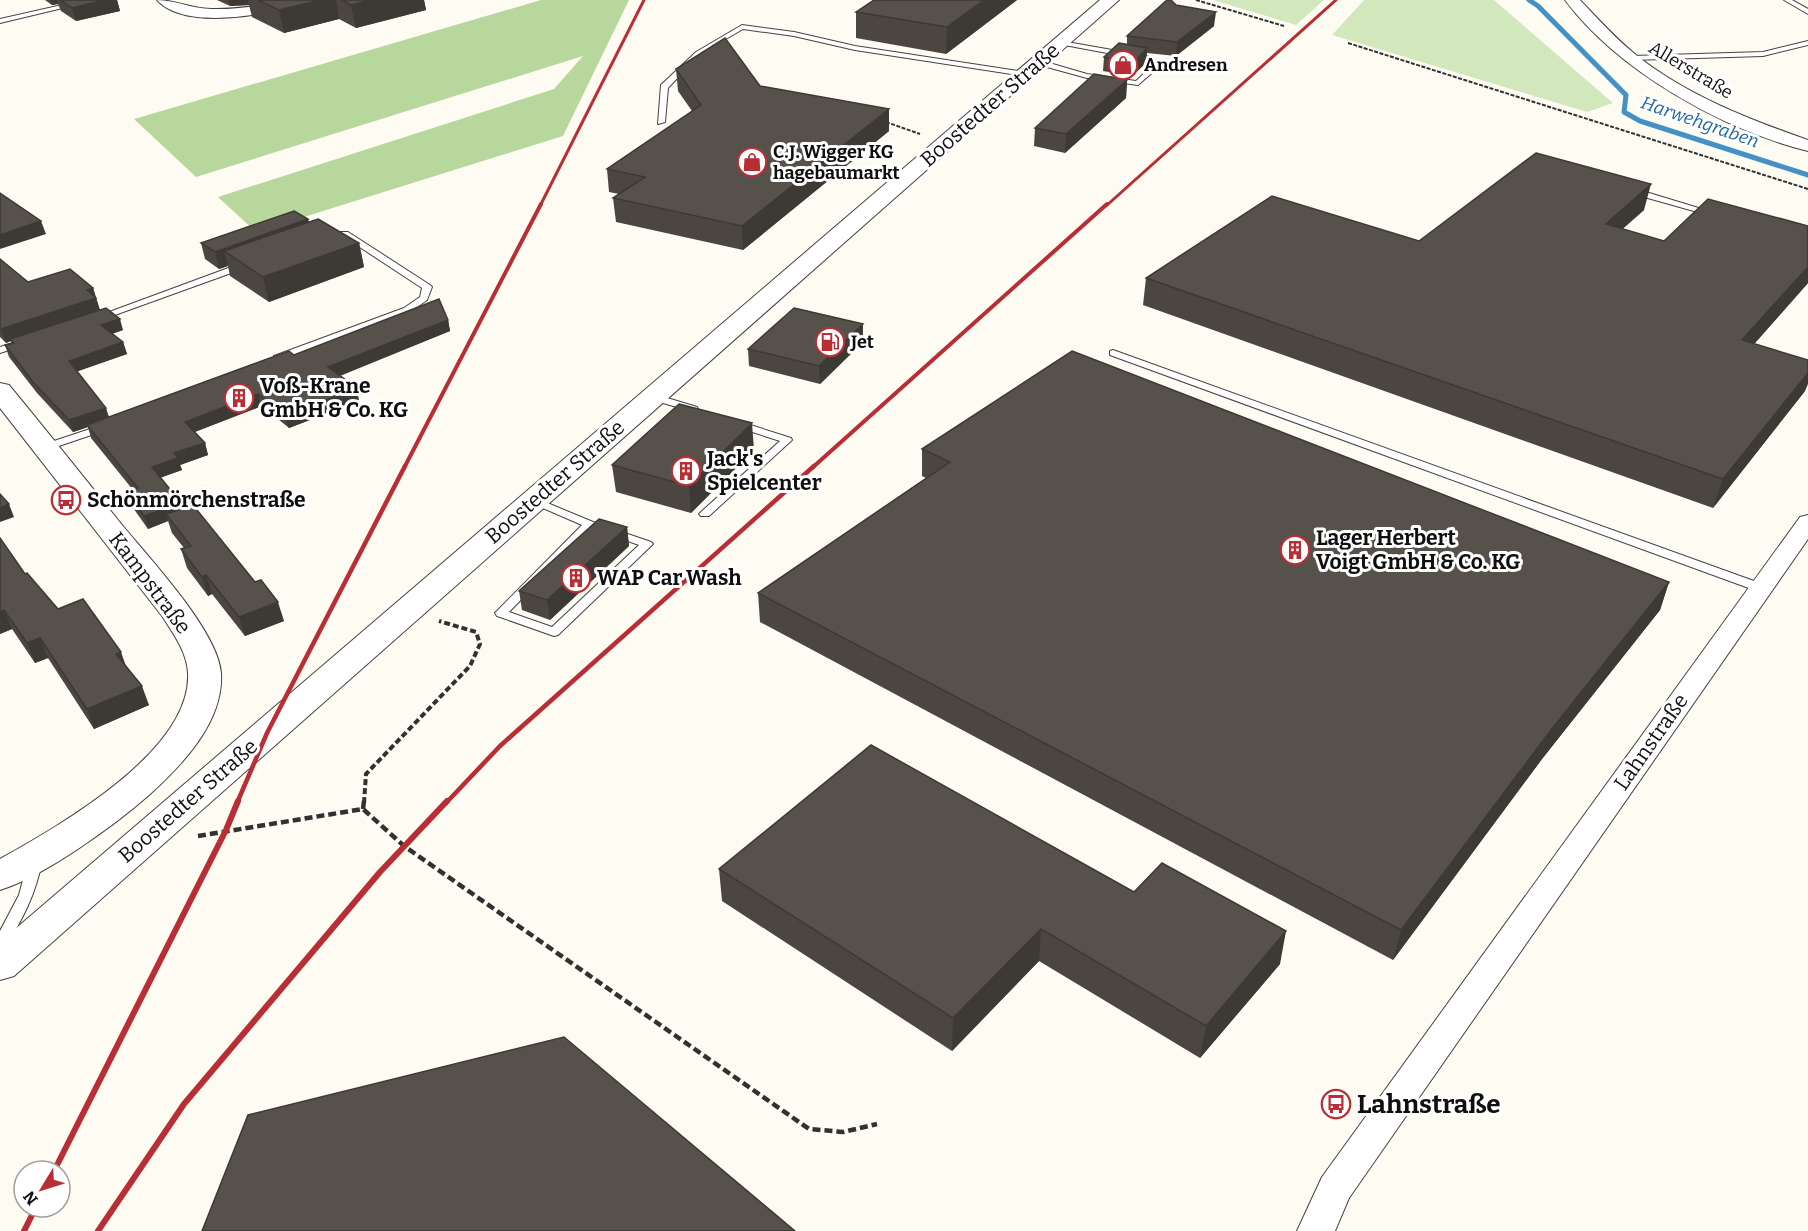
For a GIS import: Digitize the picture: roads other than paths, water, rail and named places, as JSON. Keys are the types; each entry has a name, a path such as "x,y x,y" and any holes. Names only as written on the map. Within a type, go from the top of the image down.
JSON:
{"street":[{"path":"164,0 185,10 212,13 274,8 308,0"},
{"name":"Boostedter Straße","path":"0,965 1110,0"},
{"name":"Allerstraße","path":"1572,0 1610,41 1660,79 1699,102 1758,129 1808,146"},
{"name":"Kampstraße","path":"0,391 174,610 203,660 205,677 196,712 184,734 154,770 125,796 77,832 35,857"},
{"name":"Lahnstraße","path":"1316,1231 1335,1188 1808,522"},
{"path":"0,876 35,857"}],"lane":[{"path":"0,21 93,0"},
{"path":"1787,0 1808,12"},
{"path":"661,122 664,87 698,53 742,27 794,34 855,48 1032,68 1124,82 1138,82 1157,65 1152,58 1061,43"},
{"path":"1632,58 1762,54 1808,43"},
{"path":"1623,189 1715,214"},
{"path":"262,364 407,310 424,298 428,287 348,235 331,234 320,238"},
{"path":"91,320 255,261"},
{"path":"0,350 30,340"},
{"path":"1113,353 1761,588"},
{"path":"654,397 699,411"},
{"path":"705,514 787,440 732,422"},
{"path":"43,448 115,424"},
{"path":"534,500 589,524 647,543 554,632 501,613 589,524"},
{"path":"0,943 27,897 35,857"}],"waterway":[{"name":"Harwehgraben","path":"1529,0 1538,6 1626,95 1624,112 1640,121 1808,175"}],"railway":[{"path":"540,206 644,0"},
{"path":"1106,206 1336,0"},
{"path":"404,468 541,204"},
{"path":"812,468 1107,204"},
{"path":"237,803 267,733 405,466"},
{"path":"446,803 500,746 814,466"},
{"path":"60,1159 226,830 238,801"},
{"path":"98,1231 184,1104 380,872 447,801"},
{"path":"24,1231 30,1219"}],"place":[{"name":"Andresen","path":"1123,65"},
{"name":"C.J. Wigger KG hagebaumarkt","path":"752,162"},
{"name":"Jet","path":"830,342"},
{"name":"Voß-Krane GmbH & Co. KG","path":"239,398"},
{"name":"Jack's Spielcenter","path":"686,471"},
{"name":"Schönmörchenstraße","path":"66,500"},
{"name":"Lager Herbert Voigt GmbH & Co. KG","path":"1295,550"},
{"name":"WAP Car Wash","path":"576,578"},
{"name":"Lahnstraße","path":"1336,1104"}]}
